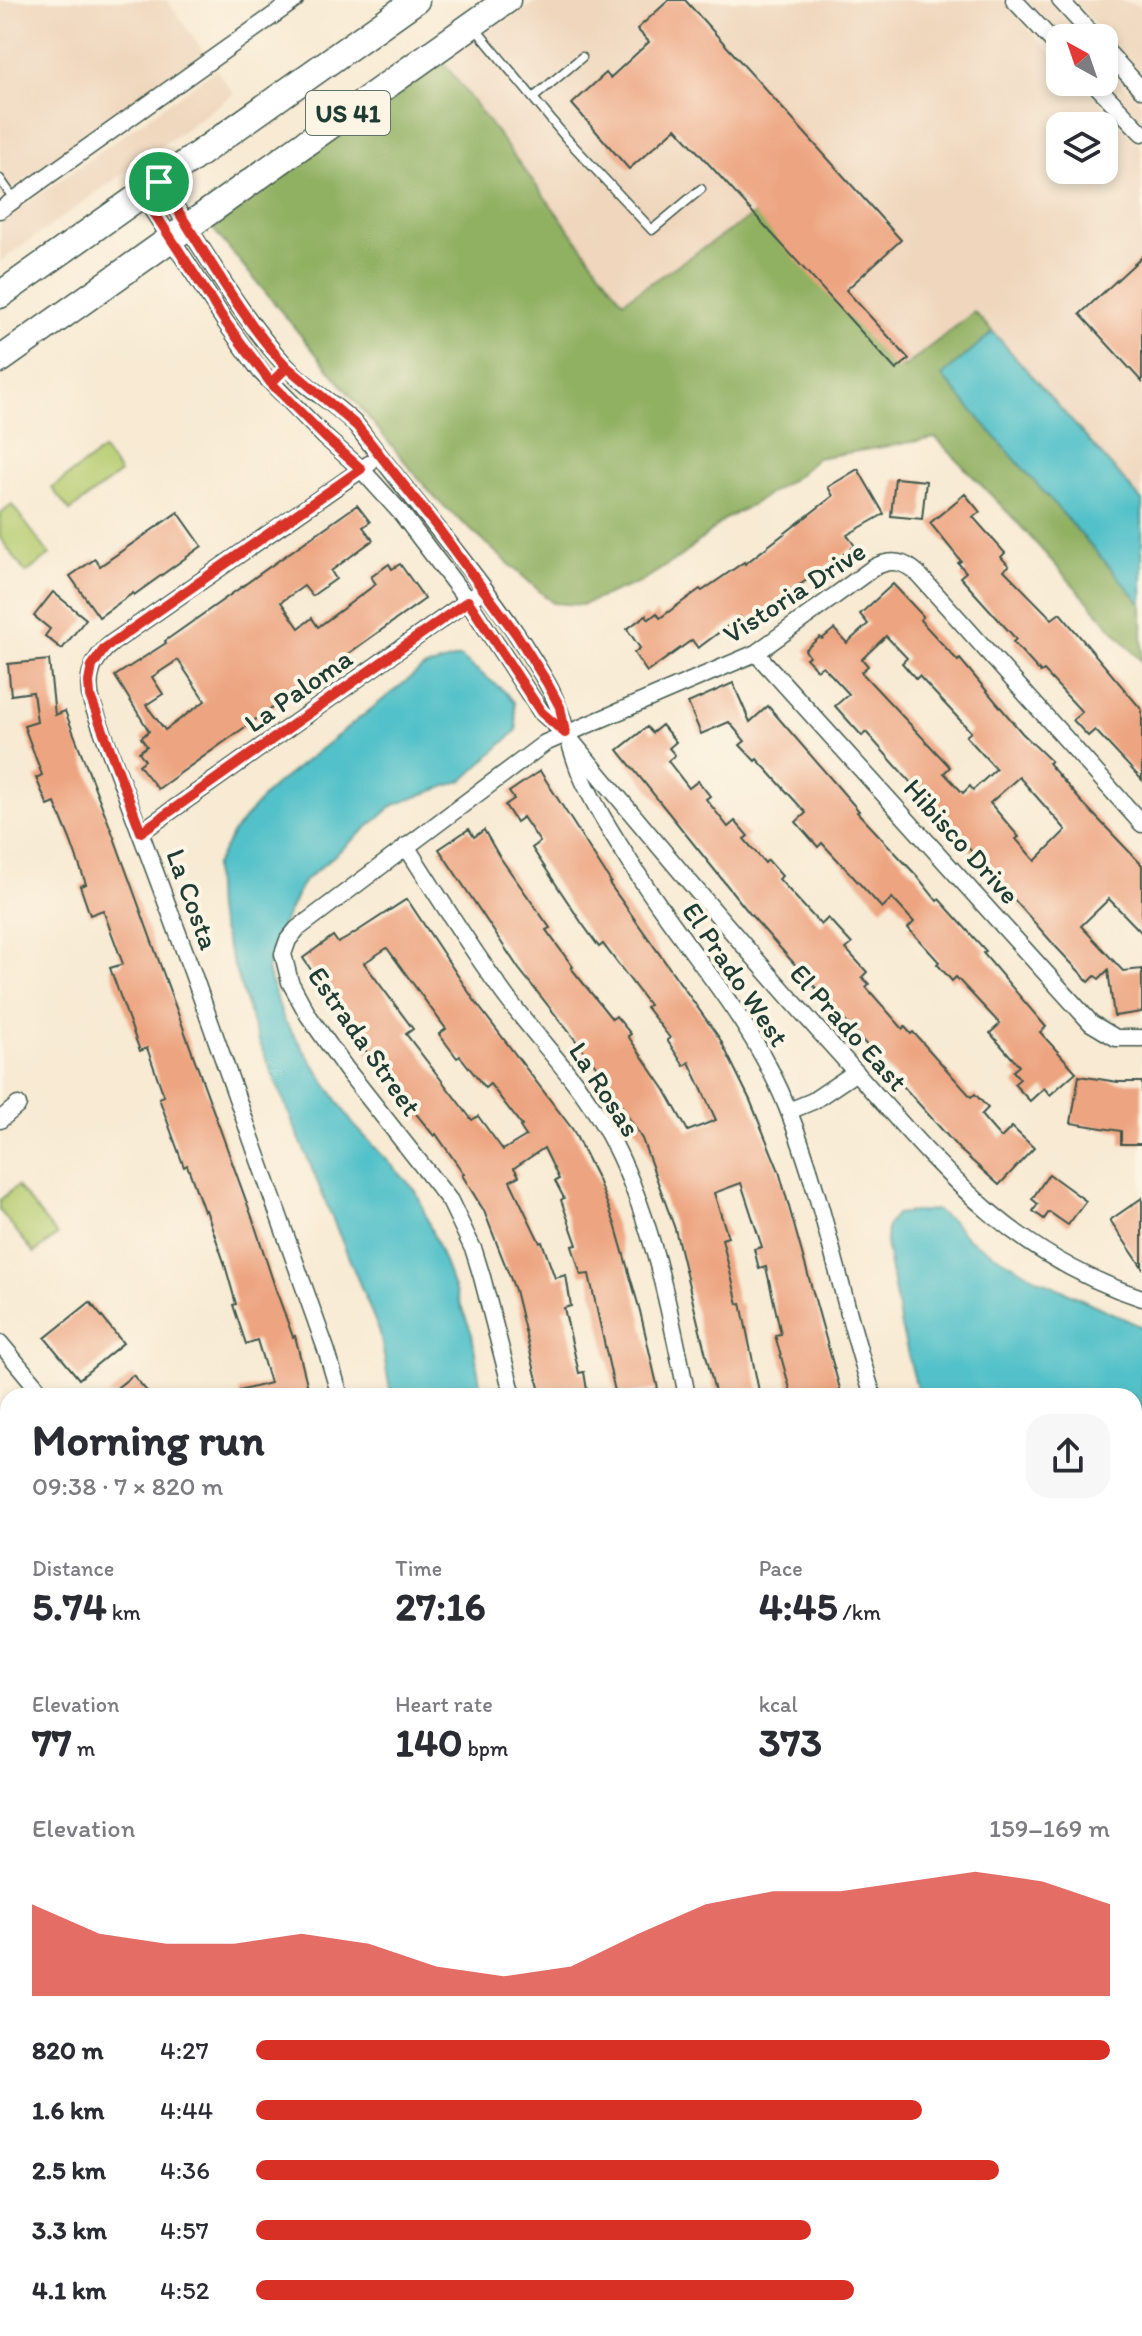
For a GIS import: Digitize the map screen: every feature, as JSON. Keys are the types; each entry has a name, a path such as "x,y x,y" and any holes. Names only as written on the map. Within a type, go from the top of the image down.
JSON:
{"main road":[{"name":"US 41","path":"0,295 416,0"},
{"name":"US 41","path":"0,360 507,0"}],"street":[{"path":"0,210 295,0"},
{"path":"1014,0 1046,34"},
{"path":"1060,0 1082,24"},
{"path":"1118,63 1142,90"},
{"path":"1106,96 1142,133"},
{"path":"151,188 180,232"},
{"name":"El Prado West","path":"180,232 287,367 310,389 346,414 484,589 553,694 560,707 565,733 581,776 602,817 666,917 740,1015 789,1111 816,1193 871,1388"},
{"name":"El Prado East","path":"180,232 232,332 271,383 361,469 415,531 468,601 541,712 565,733 739,943 928,1155 997,1220 1056,1260 1140,1295"},
{"path":"271,383 287,367"},
{"name":"La Costa","path":"337,1388 292,1253 90,696 89,674 95,659 112,643 380,457"},
{"name":"Vistoria Drive","path":"565,733 756,653 878,565 893,561 907,565 919,575 1142,824"},
{"name":"La Paloma","path":"141,832 484,589"},
{"name":"Hibisco Drive","path":"756,653 1091,1023 1116,1038 1142,1038"},
{"name":"Estrada Street","path":"511,1388 474,1251 450,1201 326,1042 294,991 285,969 284,950 294,932 536,749 565,733"},
{"name":"La Rosas","path":"406,846 474,953 592,1107 618,1153 640,1209 655,1261 685,1388"},
{"path":"789,1111 813,1101 856,1072"},
{"path":"0,1120 18,1105"},
{"path":"0,1343 37,1388"}],"lane":[{"path":"472,25 652,230 701,189"},
{"path":"533,98 582,57"},
{"path":"0,179 15,200"}],"shaded area":[{"path":"0,0 167,0 204,52 0,198"},
{"path":"540,0 1002,0 1046,47 1046,96 1093,96 1109,112 1046,112 1046,184 1118,184 1118,122 1142,147 1142,501 974,312 903,368 765,208 623,301 445,65 456,50"},
{"path":"1026,0 1048,0 1069,24 1049,24"},
{"path":"1073,0 1119,0 1142,7 1142,76 1118,50 1118,24 1095,24"},
{"path":"216,69 234,94 0,262 0,223"},
{"path":"1118,77 1142,103 1142,120 1118,95"}],"green space":[{"path":"441,59 623,301 765,207 903,368 974,312 993,332 942,376 1142,604 1142,662 1017,522 936,438 817,458 797,476 725,519 683,555 642,581 582,605 553,603 434,497 213,229"},
{"path":"103,450 120,473 70,511 52,488"},
{"path":"12,505 50,555 26,573 0,538 0,514"},
{"path":"17,1186 57,1235 34,1253 0,1211 0,1200"}],"water":[{"path":"993,332 1142,501 1142,604 942,376"},
{"path":"460,657 514,702 517,730 464,780 394,805 303,882 281,927 267,970 284,1020 353,1124 416,1191 472,1334 481,1388 390,1388 380,1333 256,1034 216,911 214,867 234,831 269,790 423,668"},
{"path":"935,1210 953,1222 968,1239 1036,1278 1142,1327 1142,1388 917,1388 901,1327 886,1243 887,1227 896,1214"}],"building":[{"path":"669,0 685,0 901,240 846,290 909,359 896,370 676,128 629,169 572,104 606,73 610,78 649,42 637,29"},
{"path":"1142,257 1142,382 1080,314"},
{"path":"858,469 884,514 847,535 855,546 744,624 740,617 698,648 692,640 647,672 634,653 640,648 627,629 646,615 649,619 657,613 660,618 700,589 702,591 745,564 833,496 828,487"},
{"path":"895,478 926,481 922,519 891,516"},
{"path":"965,494 980,512 973,517 1005,553 1001,557 1009,566 1004,570 1052,619 1060,613 1142,710 1142,780 1095,730 1088,736 1073,720 1082,712 1044,671 1041,673 1013,642 1016,639 960,577 966,572 958,563 961,561 930,523"},
{"path":"357,505 370,522 363,527 373,540 331,571 336,579 312,596 304,586 281,602 299,628 312,618 318,627 376,584 371,577 389,564 392,569 400,564 425,599 158,789 139,765 145,760 139,752 147,746 141,738 149,731 115,676","holes":["178,660 205,701 165,730 146,705 163,694 152,677"]},
{"path":"178,512 202,546 99,617 70,576 95,559 100,566"},
{"path":"893,584 923,616 920,620 958,661 960,659 1022,733 1051,761 1048,763 1080,800 1142,865 1142,933 1109,899 1081,926 1123,971 1142,969 1142,1012 1114,1016 1108,970 1099,979 1095,976 1089,982 866,732 862,736 835,706 849,694 823,666 817,670 806,658 809,656 805,650 834,629 847,643 868,624 860,614","holes":["886,636 907,658 902,663 916,679 919,676 971,732 966,736 996,769 973,790 970,786 963,793 944,773 950,767 861,672 868,666 862,659","1019,777 1066,830 1035,861 990,803"]},
{"path":"53,592 86,619 62,649 45,636 50,629 34,616"},
{"path":"49,660 55,715 65,711 112,832 295,1336 308,1388 251,1388 270,1383 257,1340 246,1344 233,1305 236,1304 225,1265 206,1210 173,1137 159,1098 164,1096 147,1048 140,1051 110,968 123,964 103,910 90,915 80,886 86,884 70,839 55,803 48,806 36,778 42,775 24,726 37,722 33,692 11,695 8,664"},
{"path":"733,683 750,722 768,706 857,812 986,951 983,953 1046,1027 1040,1032 1076,1072 1050,1095 1044,1088 1030,1101 1014,1084 1020,1079 1013,1071 1019,1066 990,1033 1000,1024 956,977 952,981 937,964 939,962 908,928 914,922 892,898 882,908 822,843 818,847 796,822 806,813 757,759 755,761 740,745 745,741 729,722 701,734 688,703"},
{"path":"662,725 676,742 669,748 675,755 668,761 689,788 698,781 710,796 706,799 728,827 735,821 748,836 744,839 765,863 768,860 782,876 779,879 821,925 828,918 852,944 846,949 867,972 862,977 869,984 866,987 903,1029 905,1027 911,1034 913,1032 971,1097 975,1094 988,1108 981,1115 1001,1138 1012,1127 1034,1148 999,1185 959,1149 750,914 618,750 647,727 652,733"},
{"path":"540,771 609,883 720,1039 750,1100 779,1171 840,1388 790,1388 775,1335 781,1334 766,1267 759,1269 754,1249 762,1247 741,1183 714,1193 728,1237 722,1239 738,1304 741,1303 758,1388 714,1388 675,1229 642,1139 600,1071 519,969 439,849 469,829 474,837 484,830 550,928 546,930 571,968 612,1019 616,1016 631,1034 628,1036 665,1090 688,1131 716,1120 689,1062 684,1066 667,1040 670,1038 646,1007 649,1005 603,944 599,947 532,848 540,842 523,817 516,822 505,805 514,799 509,792"},
{"path":"407,899 474,1000 573,1130 598,1180 615,1224 658,1388 614,1388 589,1274 581,1275 572,1246 577,1245 561,1200 564,1198 555,1181 559,1179 544,1148 514,1168 519,1176 510,1181 542,1242 555,1278 566,1275 571,1306 564,1308 579,1373 584,1372 587,1388 539,1388 515,1290 484,1211 464,1174 436,1134 434,1136 371,1058 303,958 333,936 338,943","holes":["387,948 446,1029 439,1034 485,1088 490,1084 522,1126 526,1136 503,1150 478,1116 472,1120 406,1034 413,1029 364,963"]},
{"path":"1079,1076 1142,1082 1142,1144 1121,1144 1121,1131 1071,1123"},
{"path":"1049,1174 1086,1201 1068,1225 1049,1212 1044,1219 1033,1211 1038,1204 1032,1199"},
{"path":"1142,1198 1142,1267 1110,1220"},
{"path":"90,1302 123,1343 79,1379 45,1338"},
{"path":"133,1375 144,1388 117,1388"}],"route":[{"path":"159,182 142,194 245,350 271,383 287,367 296,378 346,414 357,426 517,635 560,707 565,733 541,712 468,601 141,832 90,696 89,674 95,659 112,643 361,469 271,383 287,367 269,347 159,182"}]}
